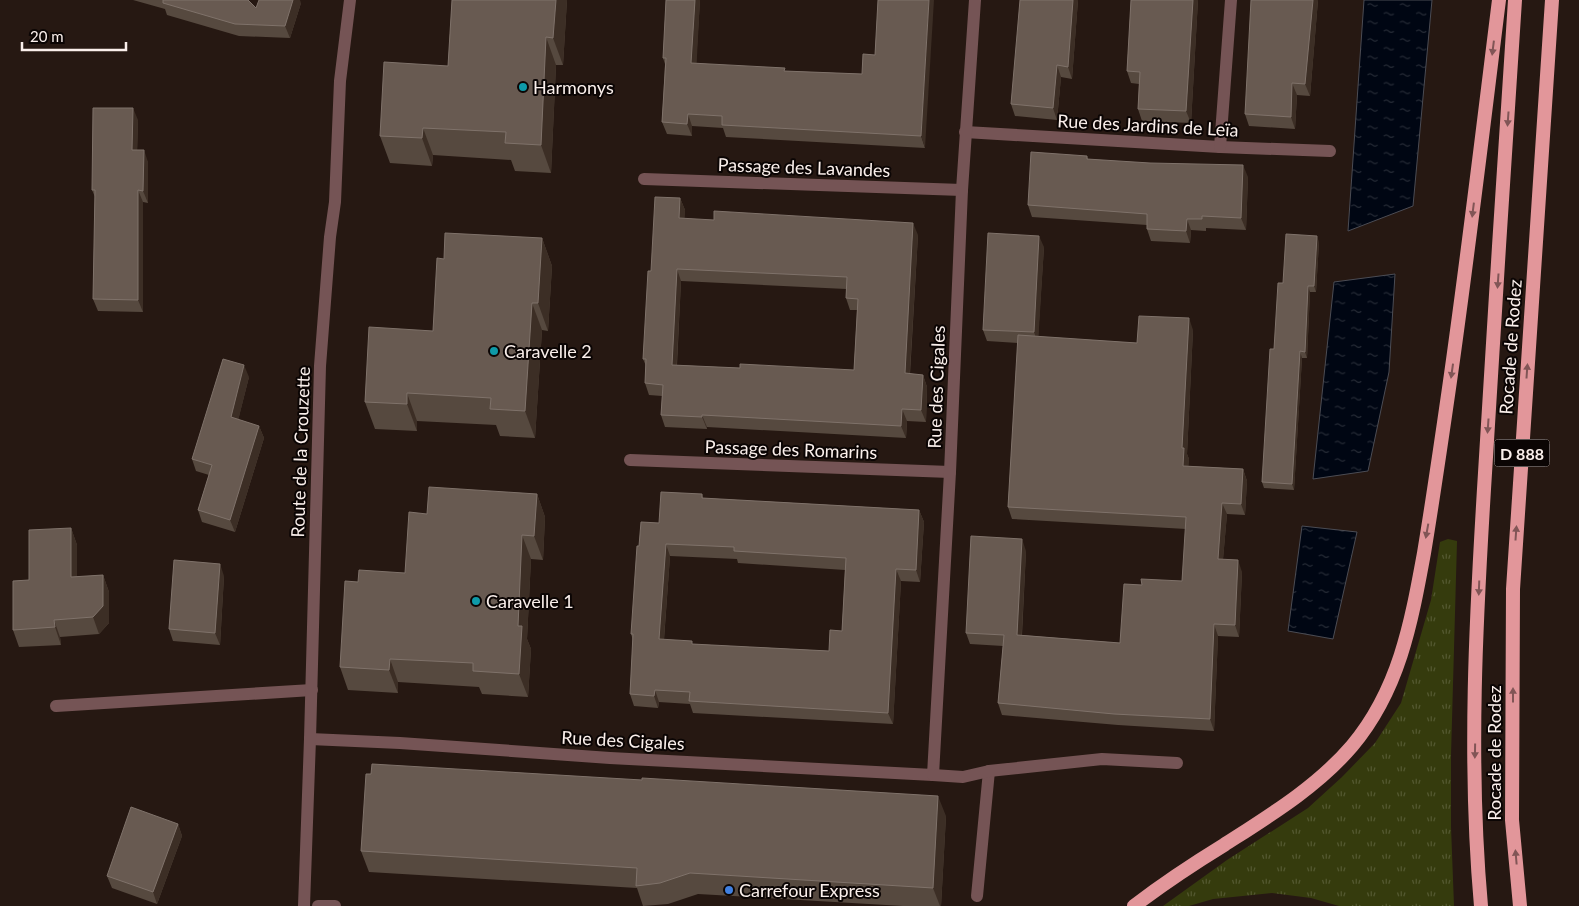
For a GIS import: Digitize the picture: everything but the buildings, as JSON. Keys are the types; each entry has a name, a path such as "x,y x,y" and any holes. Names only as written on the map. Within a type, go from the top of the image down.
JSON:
{"highway":[{"path":"1134,906 1185,870 1282,808 1330,768 1350,748 1377,711 1397,669 1415,600 1434,495 1456,341 1499,0"},
{"name":"Rocade de Rodez","path":"1481,906 1475,781 1476,674 1481,541 1515,0"},
{"name":"Rocade de Rodez","path":"1520,906 1512,820 1513,589 1552,0"}],"street":[{"name":"Route de la Crouzette","path":"304,906 312,690 320,366 335,202 340,81 350,0"},
{"name":"Rue des Cigales","path":"933,775 950,472 965,132 975,0"},
{"path":"1220,147 1231,0"},
{"name":"Rue des Jardins de Leïa","path":"965,132 1220,147 1330,151"},
{"name":"Passage des Lavandes","path":"644,179 962,190"},
{"name":"Passage des Romarins","path":"630,460 950,472"},
{"path":"56,706 312,690"},
{"name":"Rue des Cigales","path":"310,739 400,743 610,758 963,777 989,771 1102,759 1176,763"},
{"path":"977,896 989,771"},
{"path":"318,906 335,906"}],"green space":[{"path":"1448,539 1457,541 1451,755 1454,906 1339,906 1311,898 1272,893 1213,899 1189,906 1163,906 1227,860 1308,808 1375,743 1401,703 1431,600 1440,542"}],"water":[{"path":"1364,0 1432,0 1413,206 1348,231"},
{"path":"1395,274 1389,372 1368,471 1313,479 1334,282"},
{"path":"1302,526 1357,532 1333,639 1288,631"}],"place":[{"name":"Harmonys","path":"523,87"},
{"name":"Caravelle 2","path":"494,351"},
{"name":"Caravelle 1","path":"476,601"},
{"name":"Carrefour Express","path":"729,890"}]}
